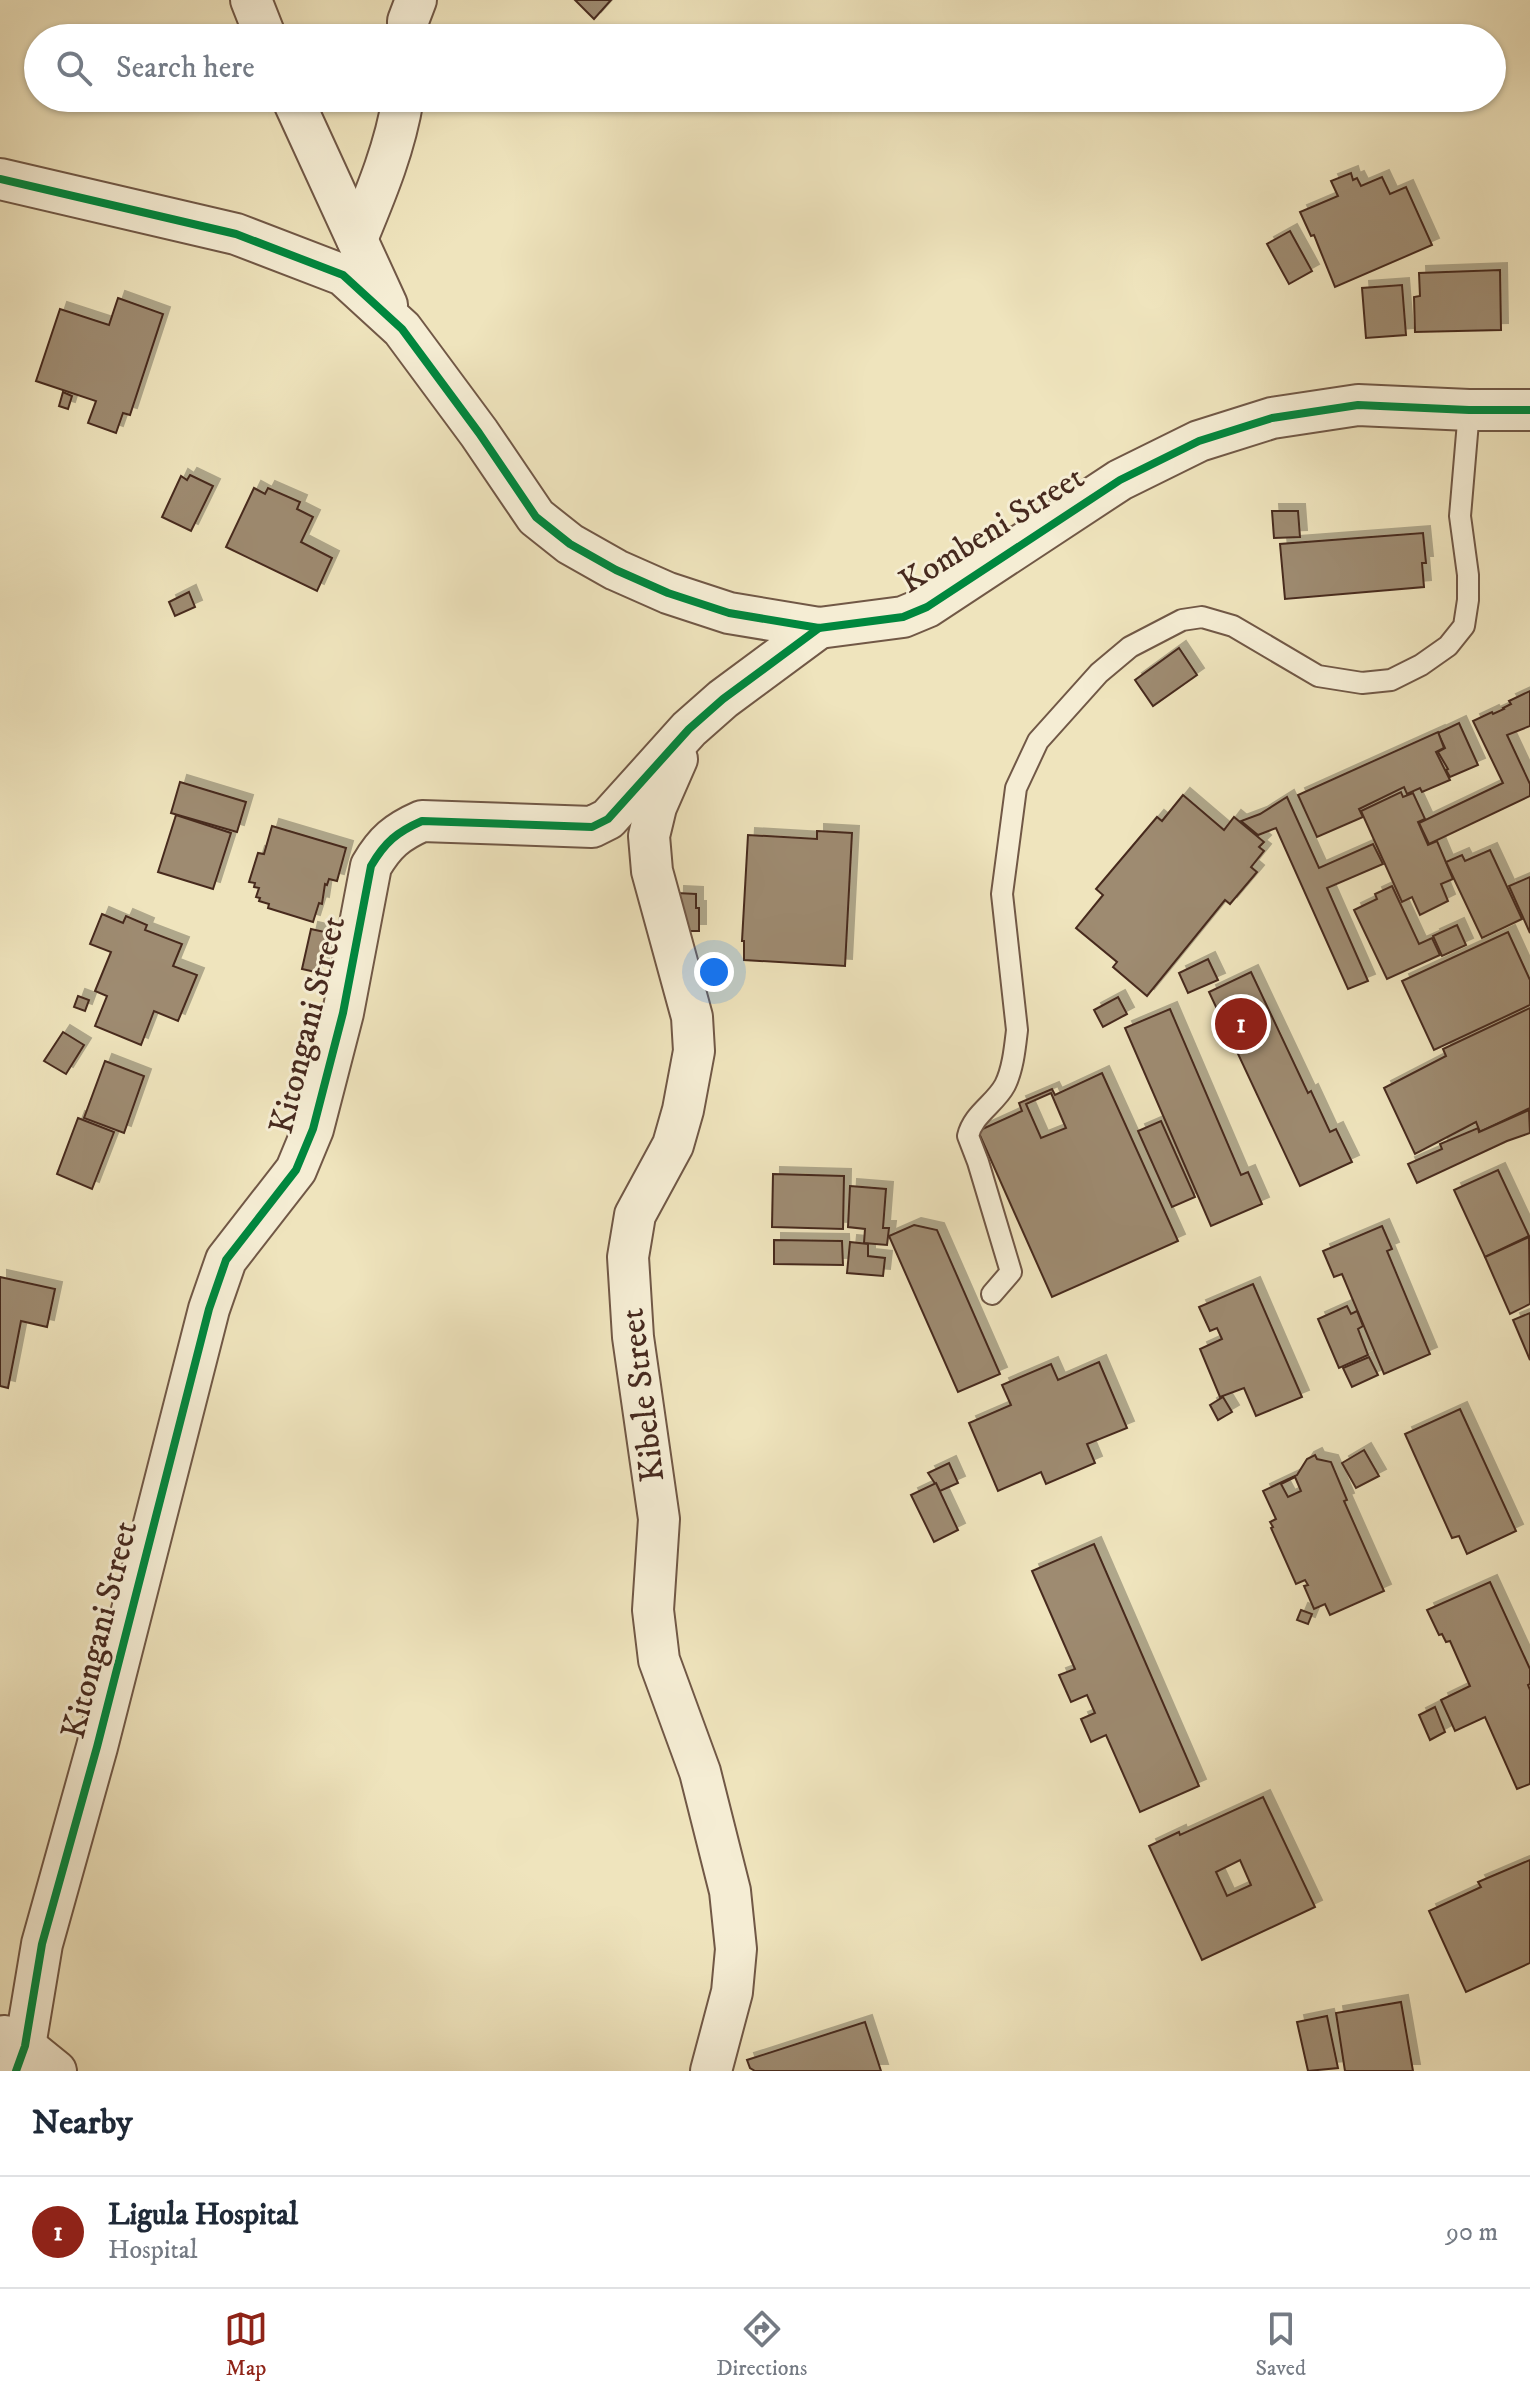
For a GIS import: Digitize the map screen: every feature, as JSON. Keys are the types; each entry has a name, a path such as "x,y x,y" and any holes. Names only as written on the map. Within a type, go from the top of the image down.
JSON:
{"street":[{"path":"251,0 260,24"},
{"path":"408,24 416,0"},
{"path":"298,112 394,322"},
{"path":"357,239 395,139 400,112"},
{"name":"Kombeni Street","path":"0,179 236,234 343,275 402,329 536,517 570,544 616,570 668,593 729,613 819,628 903,617 927,607 1120,480 1199,441 1272,418 1358,405 1530,410"},
{"name":"Kitongani Street","path":"13,2051 97,1747 209,1309 226,1260 296,1170 313,1129 343,1013 371,866 382,848 401,831 422,821 592,827 608,819 689,729 723,699 819,628"},
{"name":"Kibele Street","path":"689,729 656,807 649,836 652,871 692,1017 694,1051 673,1145 635,1215 628,1257 633,1337 659,1519 653,1610 659,1660 700,1772 730,1891 736,1949 732,1992 711,2071"},
{"path":"13,2051 56,2071"}],"lane":[{"path":"992,1294 1011,1272 968,1136 973,1122 1004,1086 1015,1051 1017,1030 1002,894 1016,788 1038,741 1099,673 1130,647 1182,620 1202,617 1233,626 1318,676 1362,683 1391,680 1421,665 1448,646 1464,626 1468,600 1460,516 1469,410"}],"building":[{"path":"575,0 611,0 594,19"},
{"path":"1351,173 1353,180 1357,178 1361,186 1382,177 1390,194 1406,187 1432,245 1335,287 1314,235 1311,236 1300,212 1338,196 1331,181"},
{"path":"1290,231 1312,271 1289,284 1267,244"},
{"path":"1500,270 1501,330 1415,332 1414,297 1420,296 1419,273"},
{"path":"1402,285 1406,335 1366,338 1362,288"},
{"path":"118,298 163,314 130,415 123,413 116,433 88,423 96,401 36,381 60,309 109,325"},
{"path":"63,392 72,396 68,409 59,406"},
{"path":"190,475 213,486 191,531 162,517 181,476 187,480"},
{"path":"254,488 265,494 268,488 300,502 297,509 313,517 301,542 332,558 317,591 226,547"},
{"path":"1272,511 1298,511 1300,537 1274,538"},
{"path":"1423,533 1426,563 1422,563 1424,587 1285,599 1280,544"},
{"path":"189,592 195,607 175,616 169,602"},
{"path":"1179,648 1197,675 1153,706 1135,680"},
{"path":"1530,691 1530,726 1507,735 1530,784 1530,796 1429,844 1419,823 1503,783 1473,721 1504,709 1511,704 1509,701"},
{"path":"1459,723 1478,765 1450,777 1438,752 1445,748 1438,733"},
{"path":"1438,732 1444,748 1436,752 1450,780 1422,792 1420,788 1407,794 1404,787 1359,809 1363,817 1317,837 1298,795"},
{"path":"180,782 246,802 237,832 171,813"},
{"path":"1401,792 1403,797 1413,793 1425,819 1418,822 1428,845 1437,841 1453,879 1441,884 1448,901 1420,915 1412,897 1402,902 1361,811"},
{"path":"1183,795 1224,830 1234,817 1264,842 1259,847 1264,851 1251,867 1257,872 1230,904 1225,900 1147,996 1113,967 1117,962 1076,928 1103,895 1096,889 1157,817 1162,821"},
{"path":"1287,797 1319,868 1373,844 1383,864 1327,888 1368,981 1348,989 1276,828 1258,835 1241,821 1260,814"},
{"path":"176,815 231,833 213,889 158,872"},
{"path":"272,826 346,848 337,881 329,879 325,884 322,904 319,903 313,922 268,908 269,904 256,897 259,888 249,882 258,853 264,854"},
{"path":"817,831 852,833 845,966 744,960 742,941 748,835 817,839"},
{"path":"1490,850 1522,919 1482,938 1446,862 1462,855 1465,861"},
{"path":"1530,877 1530,933 1509,886"},
{"path":"1392,886 1419,944 1432,938 1440,955 1387,979 1354,910 1377,899 1375,894"},
{"path":"677,893 696,894 699,931 676,931"},
{"path":"102,914 123,923 126,916 147,925 145,930 182,944 173,966 197,975 178,1021 154,1011 141,1045 95,1026 107,996 95,991 111,952 90,944"},
{"path":"1457,925 1466,945 1442,956 1433,936"},
{"path":"311,929 329,933 320,973 302,969"},
{"path":"1508,932 1530,980 1530,1005 1434,1050 1402,981"},
{"path":"1208,959 1218,980 1188,993 1179,973"},
{"path":"1251,972 1308,1093 1311,1091 1330,1132 1336,1129 1352,1162 1300,1186 1209,992"},
{"path":"78,996 89,1000 85,1011 74,1007"},
{"path":"1118,997 1127,1014 1103,1027 1094,1010"},
{"path":"1530,1008 1530,1108 1480,1132 1476,1122 1415,1154 1384,1088 1446,1056 1443,1049"},
{"path":"1170,1009 1241,1175 1248,1172 1262,1204 1211,1226 1125,1028"},
{"path":"63,1032 84,1045 66,1074 44,1061"},
{"path":"105,1061 144,1076 124,1133 84,1118"},
{"path":"1102,1073 1178,1241 1052,1297 978,1131 1022,1111 1019,1103 1052,1089 1055,1095","holes":["1051,1093 1066,1128 1041,1138 1026,1104"]},
{"path":"1529,1110 1530,1133 1417,1183 1408,1164 1442,1149 1440,1144 1478,1128 1479,1132"},
{"path":"78,1118 114,1132 92,1189 57,1174"},
{"path":"1161,1121 1195,1197 1172,1207 1138,1131"},
{"path":"1498,1170 1529,1236 1485,1257 1454,1190"},
{"path":"773,1174 844,1176 843,1229 772,1227"},
{"path":"850,1186 886,1189 883,1228 889,1228 887,1245 864,1243 865,1229 848,1227"},
{"path":"914,1225 937,1230 1000,1374 958,1392 889,1236"},
{"path":"1382,1226 1392,1249 1387,1251 1430,1354 1384,1374 1342,1274 1334,1277 1323,1251"},
{"path":"1529,1237 1530,1304 1510,1314 1485,1257"},
{"path":"774,1240 842,1241 843,1265 774,1264"},
{"path":"850,1242 868,1244 868,1256 885,1258 883,1276 847,1273"},
{"path":"0,1277 55,1289 47,1327 21,1321 8,1388 0,1386"},
{"path":"1253,1284 1302,1397 1256,1416 1244,1388 1220,1397 1200,1349 1222,1339 1217,1328 1210,1331 1199,1307"},
{"path":"1347,1306 1351,1314 1357,1311 1363,1326 1358,1329 1368,1355 1339,1368 1318,1319"},
{"path":"1530,1313 1530,1360 1513,1320"},
{"path":"1369,1357 1378,1375 1352,1387 1343,1368"},
{"path":"1099,1362 1127,1428 1087,1444 1095,1463 1046,1484 1041,1472 998,1491 969,1423 1011,1405 1002,1385 1051,1364 1058,1380"},
{"path":"1223,1397 1232,1412 1218,1420 1210,1405"},
{"path":"1460,1409 1516,1531 1467,1554 1459,1536 1452,1538 1405,1434"},
{"path":"1364,1450 1379,1476 1356,1488 1342,1463"},
{"path":"1315,1455 1317,1459 1331,1462 1347,1500 1344,1501 1384,1591 1330,1615 1325,1604 1314,1609 1304,1586 1308,1585 1305,1580 1296,1584 1271,1528 1270,1522 1276,1519 1263,1491 1297,1475 1307,1459","holes":["1295,1477 1301,1491 1288,1497 1281,1484"]},
{"path":"949,1463 958,1483 940,1491 928,1473"},
{"path":"936,1483 958,1530 934,1542 911,1495"},
{"path":"1094,1544 1199,1786 1140,1812 1106,1735 1091,1742 1081,1719 1095,1713 1087,1695 1071,1702 1059,1675 1075,1669 1032,1571"},
{"path":"1490,1582 1530,1669 1530,1784 1517,1789 1485,1717 1455,1731 1441,1700 1470,1686 1450,1641 1446,1642 1442,1634 1439,1635 1427,1610"},
{"path":"1301,1610 1312,1614 1308,1624 1297,1620"},
{"path":"1435,1707 1445,1732 1430,1740 1419,1715"},
{"path":"1263,1797 1315,1907 1202,1960 1149,1846 1179,1832 1180,1835","holes":["1240,1860 1251,1885 1227,1896 1216,1872"]},
{"path":"1530,1860 1530,1963 1466,1992 1429,1911 1481,1887 1478,1882"},
{"path":"1401,2002 1413,2071 1345,2071 1336,2013"},
{"path":"1327,2016 1338,2068 1308,2071 1297,2022"},
{"path":"865,2022 881,2071 755,2071 747,2060"}],"cycle path":[{"path":"0,179 236,234 343,275 402,329 536,517 570,544 616,570 668,593 729,613 819,628 903,617 927,607 1120,480 1199,441 1272,418 1358,405 1530,410"},
{"path":"16,2071 25,2046 42,1944 97,1747 209,1309 226,1260 296,1170 313,1129 343,1013 371,866 392,839 422,821 592,827 608,819 689,729 723,699 819,628"}],"place":[{"name":"Ligula Hospital","path":"1241,1024"}]}
